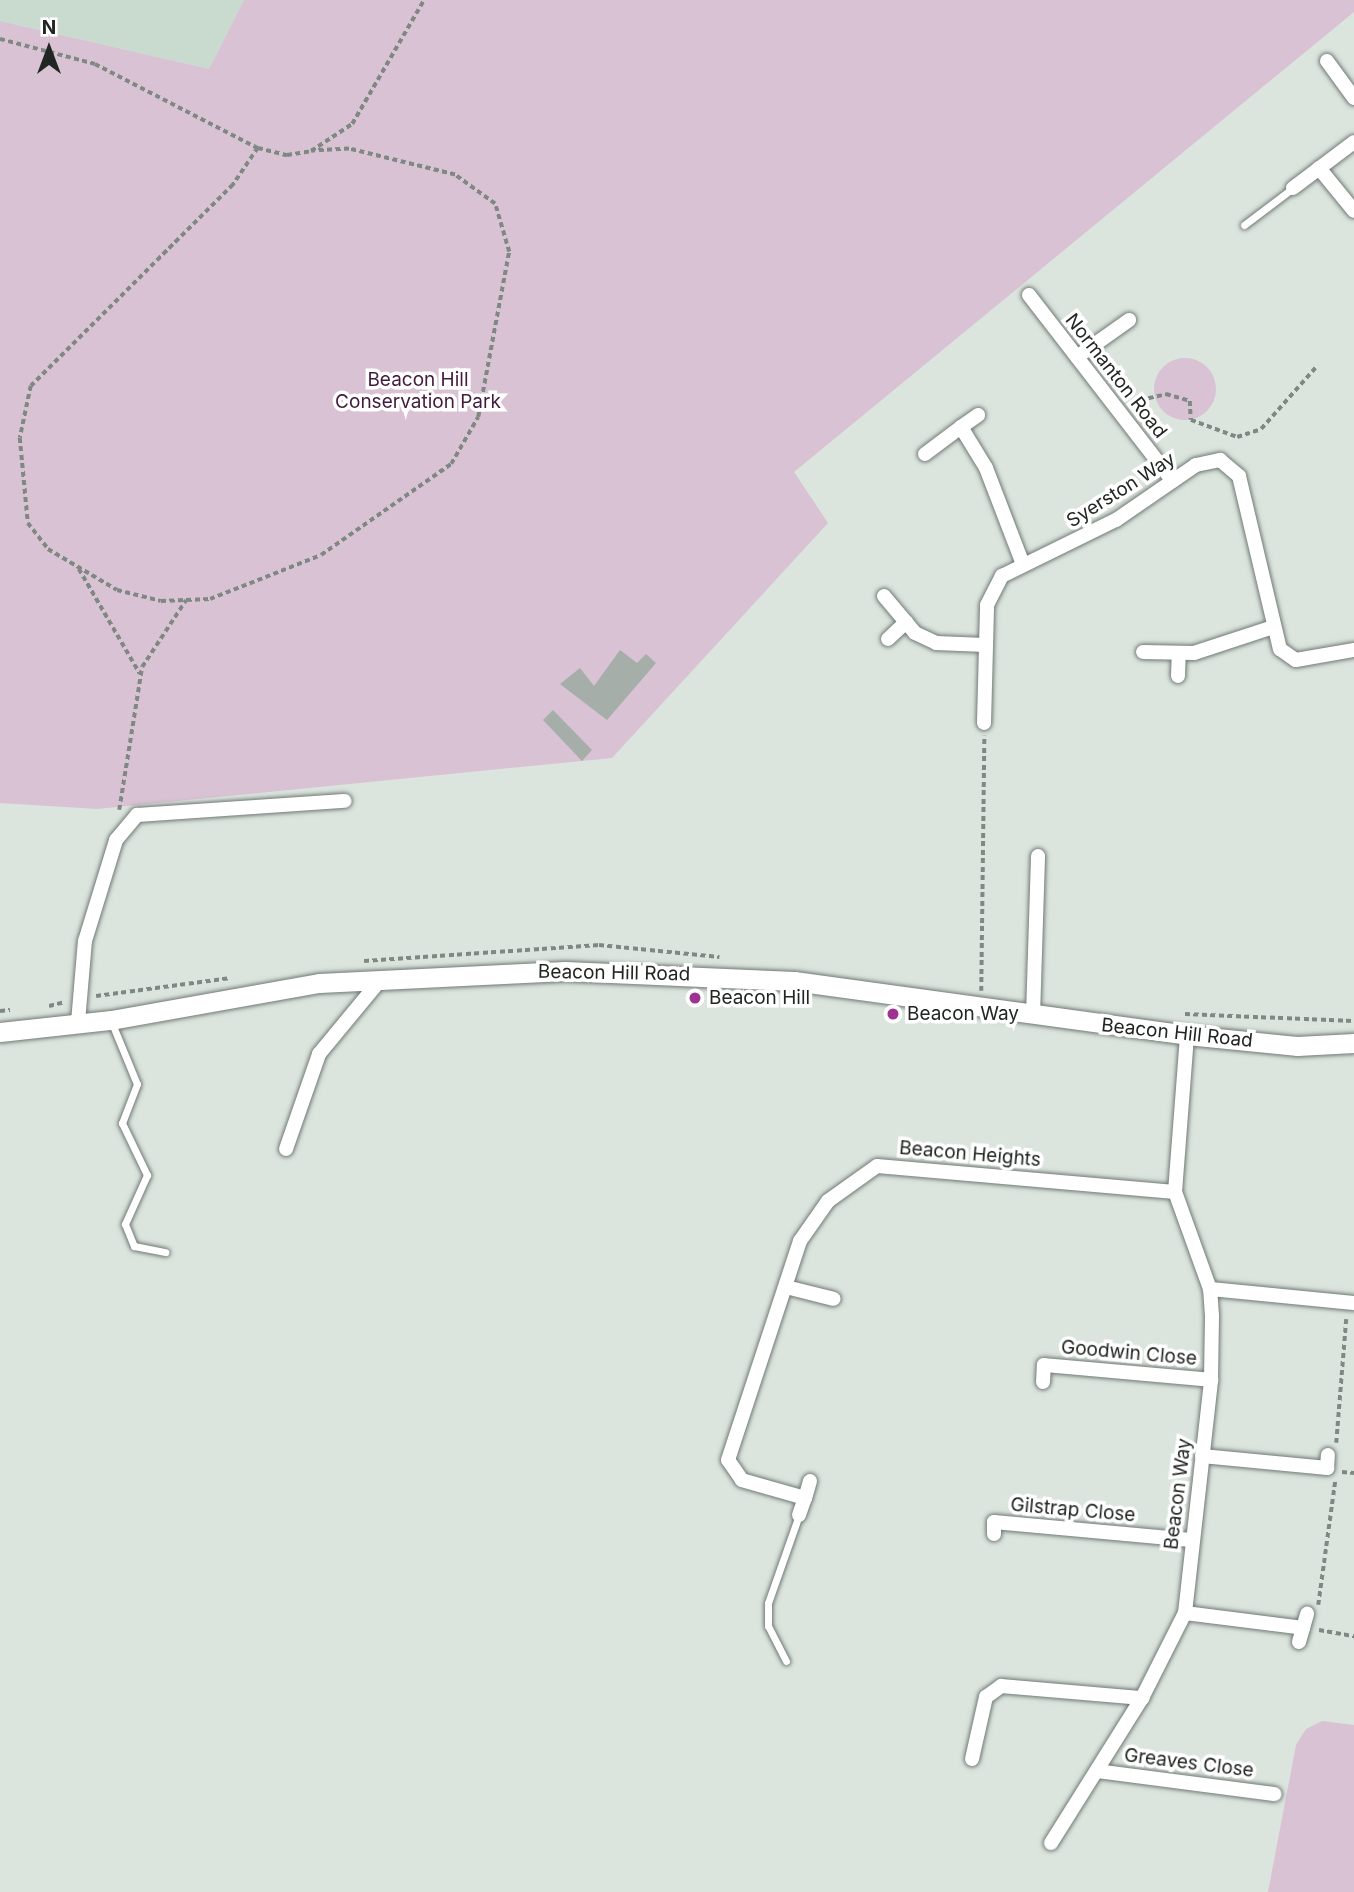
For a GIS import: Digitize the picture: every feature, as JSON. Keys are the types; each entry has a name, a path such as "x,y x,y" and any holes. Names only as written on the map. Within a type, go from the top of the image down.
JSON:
{"street":[{"path":"1326,61 1354,98"},
{"path":"1293,188 1354,142"},
{"path":"1320,168 1354,211"},
{"name":"Normanton Road","path":"1028,295 1173,481"},
{"path":"1077,357 1129,320"},
{"path":"925,454 978,415"},
{"path":"961,427 986,468 1004,528 1022,562"},
{"name":"Syerston Way","path":"984,723 987,605 1002,576 1022,562 1104,527 1173,481 1220,460 1239,476 1270,587 1273,627 1280,649 1296,660 1354,650"},
{"path":"884,596 906,622 936,643 985,645"},
{"path":"888,639 906,622"},
{"path":"1143,652 1179,653 1273,627"},
{"path":"1178,676 1179,653"},
{"path":"78,1022 85,941 116,839 137,815 166,809 345,801"},
{"path":"1033,1016 1038,856"},
{"name":"Beacon Hill Road","path":"0,1032 111,1020 319,983 675,972 1187,1035 1297,1046 1354,1043"},
{"path":"286,1149 319,1054 381,979"},
{"name":"Beacon Way","path":"1051,1843 1142,1698 1185,1613 1191,1540 1211,1380 1210,1289 1175,1192 1187,1035"},
{"name":"Beacon Heights","path":"805,1498 742,1480 728,1460 800,1241 828,1200 877,1166 1175,1192"},
{"path":"786,1287 834,1299"},
{"path":"1210,1289 1350,1303"},
{"name":"Goodwin Close","path":"1043,1382 1046,1349"},
{"name":"Goodwin Close","path":"1044,1365 1211,1380"},
{"path":"1202,1456 1329,1469"},
{"path":"799,1515 810,1481"},
{"name":"Gilstrap Close","path":"994,1521 1191,1540"},
{"path":"1185,1613 1303,1628"},
{"path":"972,1759 986,1697 1001,1685 1142,1698"},
{"name":"Greaves Close","path":"1097,1771 1275,1794"}],"lane":[{"path":"1244,225 1293,188"},
{"path":"111,1020 137,1084 122,1123 147,1175 125,1224 134,1246 164,1252"},
{"path":"786,1661 768,1626 768,1603 799,1515"}],"path":[{"path":"311,152 352,124 424,0"},
{"path":"0,39 95,64 258,148 287,155 349,149 455,175 495,204 509,252 478,417 451,464 321,555 210,599 186,600 117,590 48,549 28,523 20,439 31,386 233,186 258,148"},
{"path":"1118,409 1166,394 1190,401 1191,420 1237,437 1261,429 1316,367"},
{"path":"78,567 140,674"},
{"path":"116,839 142,667 186,600"},
{"path":"980,1008 984,723"},
{"path":"1350,1303 1335,1449 1329,1469 1314,1630 1354,1636"}],"shaded area":[{"path":"0,0 244,0 209,69 0,21"}],"green space":[{"name":"Beacon Hill Conservation Park","path":"244,0 1354,0 1354,12 794,472 828,523 612,758 97,809 0,803 0,21 209,69"},
{"path":"1185,358 1207,367 1216,389 1207,411 1185,420 1163,411 1154,389 1163,367"},
{"path":"1322,1721 1354,1725 1354,1892 1268,1892 1296,1745 1306,1729"}],"building":[{"path":"620,650 637,663 646,654 656,663 607,720 560,684 580,668 594,686"},
{"path":"553,710 592,750 582,761 543,720"}],"place":[{"name":"Beacon Hill","path":"695,998"},
{"name":"Beacon Way","path":"893,1014"}]}
